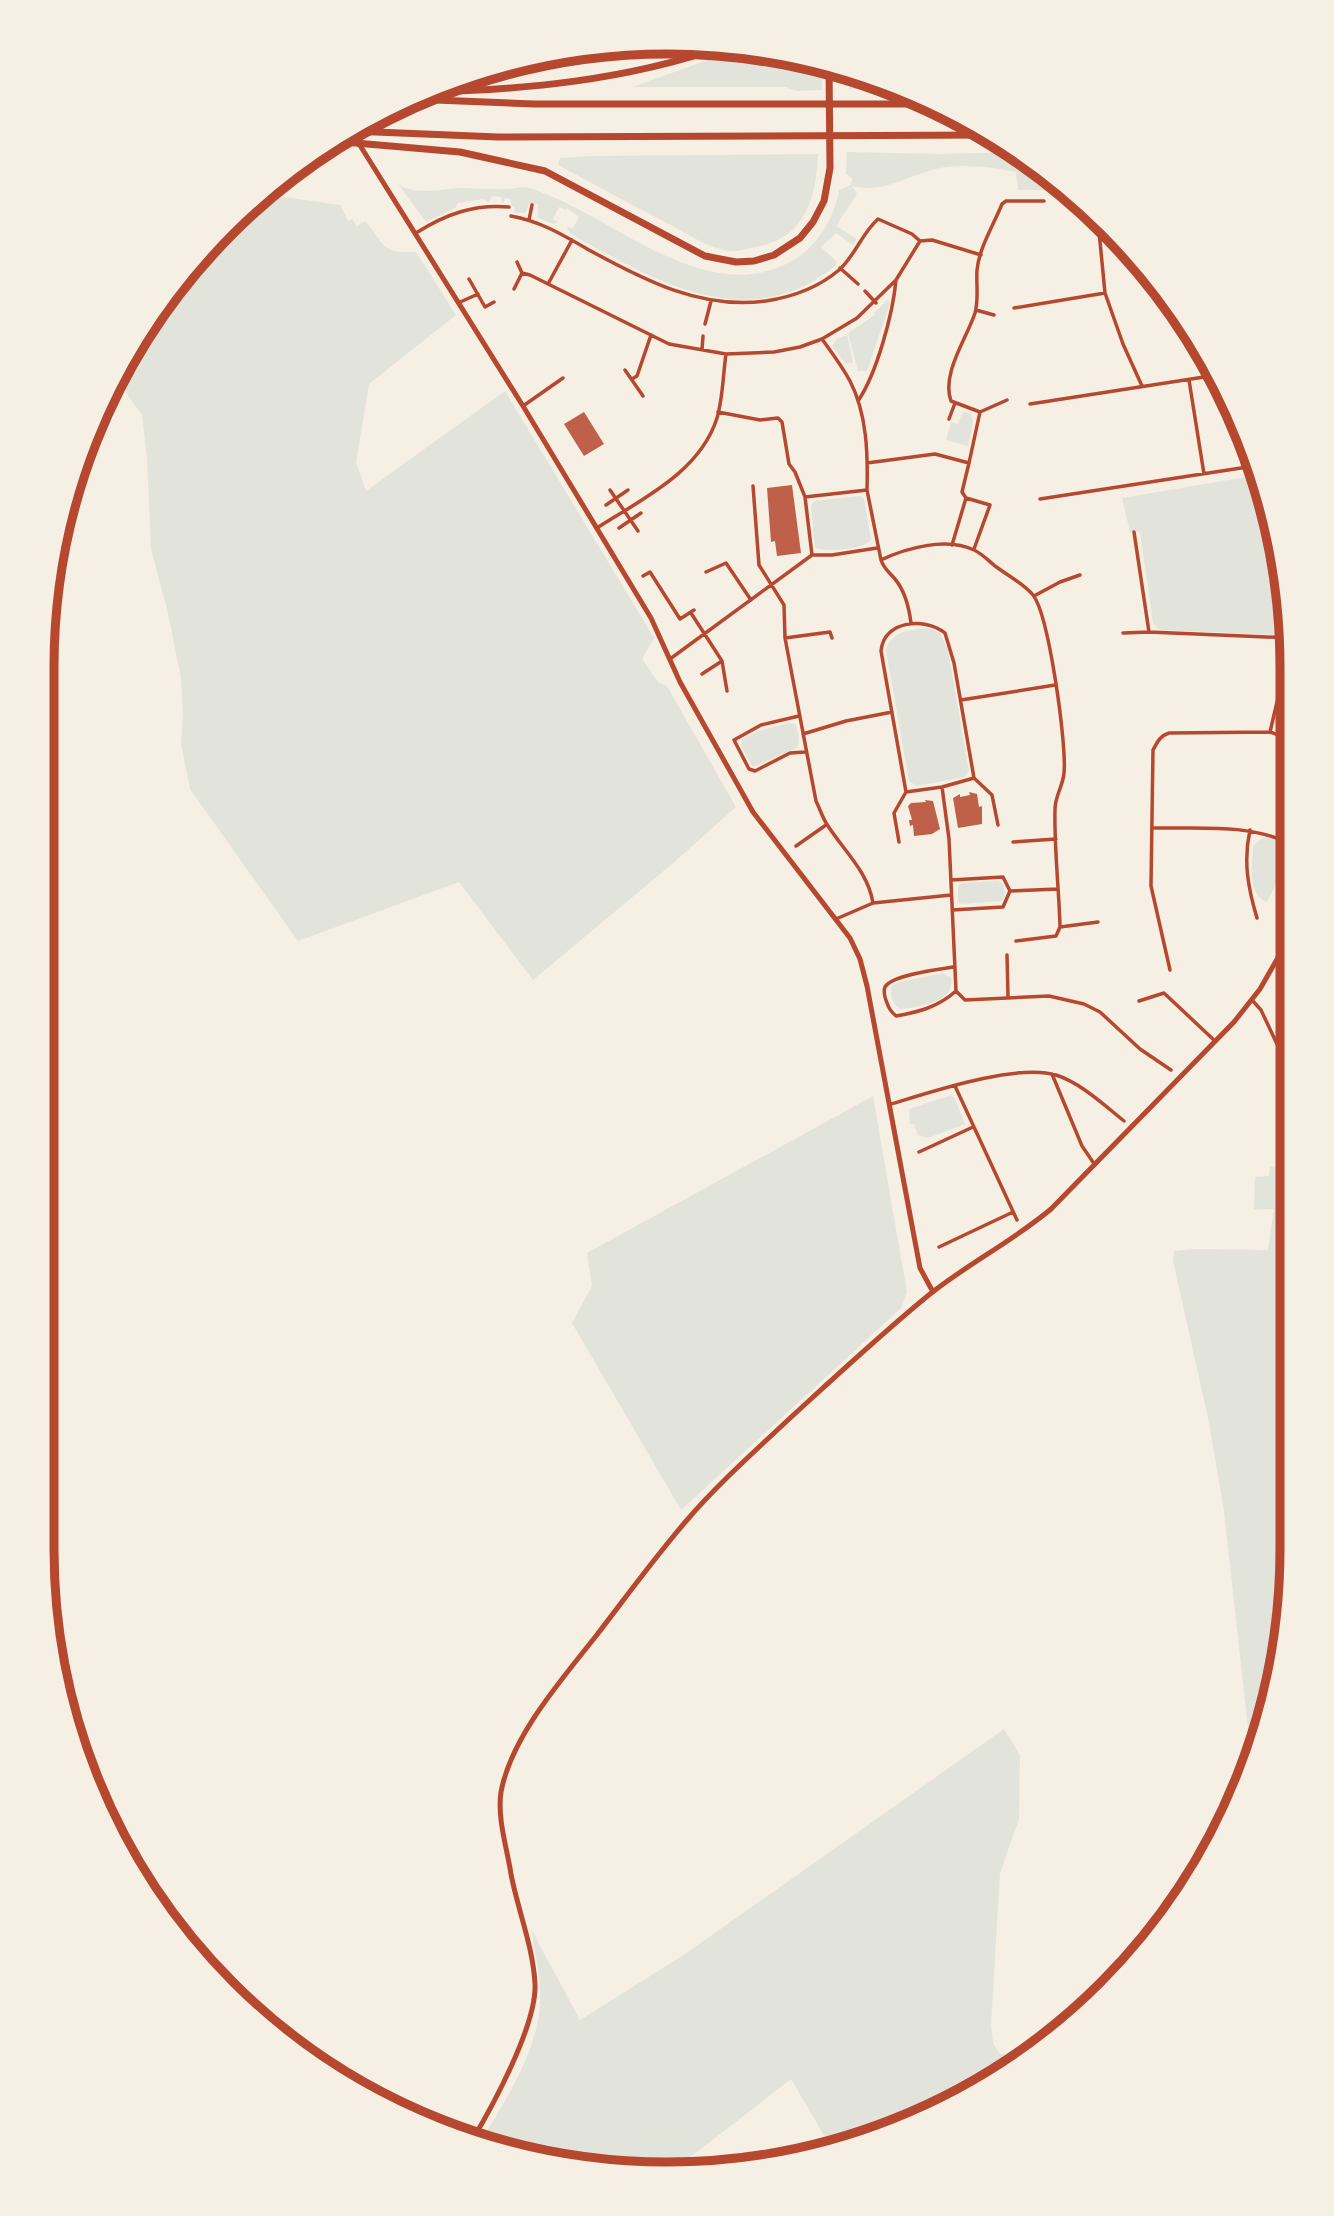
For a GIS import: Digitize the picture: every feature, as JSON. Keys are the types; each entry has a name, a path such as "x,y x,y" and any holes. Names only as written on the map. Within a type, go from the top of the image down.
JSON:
{"highway":[{"path":"459,91 575,81 641,71 694,55"},
{"path":"351,143 460,152 545,171 705,256 736,262 767,257 800,238 821,208 830,168 829,76"},
{"path":"436,100 534,104 908,104"},
{"path":"369,132 498,137 971,135"}],"street":[{"path":"356,139 523,406 651,618 688,698 753,812 850,938 860,960 891,1104 920,1268 933,1292"},
{"path":"1007,400 980,412 951,401 950,382 962,341 976,310 977,268 1002,204 1006,201 1044,201"},
{"path":"529,219 532,205"},
{"path":"415,233 455,212 471,208 509,206"},
{"path":"511,216 529,219 647,279 711,301 737,303 779,299 816,285 840,268 878,219 912,234 920,241 932,240 981,255"},
{"path":"1099,233 1105,293 1123,344 1142,386"},
{"path":"548,284 572,240"},
{"path":"517,262 522,273 669,344 726,354 774,352 800,347 845,327 876,303 896,280 920,241"},
{"path":"840,268 858,284"},
{"path":"514,289 522,273"},
{"path":"469,279 485,307 494,302"},
{"path":"858,401 865,391 884,339 896,280"},
{"path":"865,291 876,303"},
{"path":"1014,308 1105,293"},
{"path":"458,303 478,294"},
{"path":"705,324 711,301"},
{"path":"976,310 993,315"},
{"path":"632,379 637,376 651,335"},
{"path":"702,350 703,336"},
{"path":"822,339 845,371 858,401 863,418 867,490 877,548 885,570 905,595 911,623"},
{"path":"597,528 682,472 703,447 718,412 726,354"},
{"path":"625,370 643,396"},
{"path":"1030,404 1206,377"},
{"path":"523,406 563,378"},
{"path":"1189,379 1204,474"},
{"path":"949,419 955,403"},
{"path":"718,412 760,420 778,418 782,422 789,464 805,497 812,555"},
{"path":"974,550 990,505 966,498 962,492 980,412"},
{"path":"867,463 935,454 969,463"},
{"path":"1040,499 1246,467"},
{"path":"753,486 760,565 784,606 785,638 816,801 827,824 858,865 868,883 873,903"},
{"path":"610,490 638,531"},
{"path":"606,505 628,490"},
{"path":"805,497 867,490"},
{"path":"952,544 966,498"},
{"path":"619,528 641,513"},
{"path":"1134,532 1149,632"},
{"path":"881,560 909,549 952,544 974,550 1034,596 1045,631 1060,709 1065,776 1056,800 1060,926 1056,936 1016,941"},
{"path":"670,659 812,555 832,555 877,548"},
{"path":"706,572 726,563 751,600"},
{"path":"643,576 650,572 680,619 692,612 722,661 727,691"},
{"path":"1034,596 1080,575"},
{"path":"899,842 894,813 906,792 882,644 884,638 896,628 911,623 930,624 945,633 954,663 974,778 992,795 998,825"},
{"path":"785,638 830,632 832,638"},
{"path":"1123,633 1279,639"},
{"path":"702,674 722,661"},
{"path":"960,700 1055,685"},
{"path":"1270,732 1280,688"},
{"path":"803,734 846,721 892,712"},
{"path":"799,716 761,725 734,740 749,769 755,771 790,753 805,752"},
{"path":"1170,970 1151,886 1153,750 1161,735 1169,733 1270,732 1280,736"},
{"path":"906,792 942,787 974,778"},
{"path":"942,787 949,839 956,991 965,1000 1049,996 1084,1004 1100,1012 1140,1049 1171,1070"},
{"path":"796,846 827,824"},
{"path":"1152,828 1250,830 1280,839"},
{"path":"1250,830 1246,869 1257,918"},
{"path":"1013,842 1056,839"},
{"path":"951,880 1003,877 1010,891 1008,901 1003,907 952,910"},
{"path":"1010,891 1058,888"},
{"path":"836,919 873,903 951,895"},
{"path":"1060,926 1098,922"},
{"path":"477,2131 516,2054 535,1987 500,1812 501,1792 509,1769 524,1734 537,1713 689,1517 819,1391 933,1292 1035,1222 1095,1165 1252,1000 1280,953"},
{"path":"1007,955 1008,997"},
{"path":"953,967 911,975 891,982 885,987 884,997 890,1011 896,1016 930,1008 956,991"},
{"path":"1139,1001 1164,993 1215,1041"},
{"path":"1252,1000 1261,1010 1280,1051"},
{"path":"891,1104 956,1086 1026,1073 1052,1074 1079,1087 1124,1121"},
{"path":"1052,1074 1082,1146 1095,1165"},
{"path":"956,1086 1017,1220"},
{"path":"919,1153 973,1127"},
{"path":"939,1247 1013,1212"}],"shaded area":[{"path":"717,57 747,59 821,74 822,90 797,91 785,87 633,87"},
{"path":"853,84 868,89 848,89"},
{"path":"847,152 999,153 1051,190 1018,190 1016,172 965,166 935,169 874,188 852,186 857,194 836,226 857,239 853,245 836,233 821,247 837,262 836,265 803,287 769,297 736,299 702,294 668,283 602,252 571,234 566,227 573,228 579,217 567,208 566,210 559,207 553,219 558,222 553,224 538,218 538,204 529,204 525,213 514,213 515,206 512,206 510,199 504,198 504,202 501,202 502,197 492,196 489,202 483,199 458,203 455,208 426,222 398,184 420,191 529,188 560,200 657,252 690,266 723,274 757,273 790,262 808,249 828,222 839,190 851,185 852,178 846,174"},
{"path":"818,154 810,203 795,227 784,237 769,244 735,251 722,250 700,241 558,165 560,158 593,156"},
{"path":"276,196 340,205 348,221 352,219 357,226 365,221 389,249 416,252 456,315 369,384 356,462 366,491 505,391 654,638 642,659 658,682 667,686 736,807 533,980 459,882 298,941 190,789 181,744 181,678 151,549 147,458 142,415 125,391 124,383 136,361 181,294 206,263"},
{"path":"888,300 890,303 867,371 858,371 848,333 875,315"},
{"path":"847,335 853,362 846,364 832,346 837,339"},
{"path":"963,411 971,414 973,423 968,446 946,440 951,422 958,424"},
{"path":"1249,477 1268,547 1275,587 1278,635 1160,630 1153,623 1140,532 1130,532 1122,498"},
{"path":"860,496 864,499 871,540 845,549 815,548 811,506 814,501"},
{"path":"928,628 940,633 948,650 969,771 964,777 917,786 909,781 886,650 897,635"},
{"path":"795,724 797,730 797,748 753,767 741,746 742,739 758,731"},
{"path":"1268,837 1280,843 1280,876 1267,902 1256,893 1252,869 1253,846 1262,838"},
{"path":"998,881 1003,884 1004,889 1002,901 960,904 958,901 958,886 962,883"},
{"path":"943,973 951,978 951,986 942,998 925,1005 900,1009 893,1002 891,986"},
{"path":"951,1095 965,1124 928,1138 918,1135 914,1124 910,1124 909,1109"},
{"path":"873,1096 907,1292 901,1308 681,1510 572,1323 592,1286 587,1253"},
{"path":"1280,1166 1280,1549 1275,1629 1259,1708 1249,1739 1224,1511 1209,1423 1173,1261 1174,1251 1268,1250 1274,1209 1254,1210 1255,1177 1269,1176 1270,1167"},
{"path":"1004,1729 1020,1755 1019,1819 1000,1873 991,2025 993,2043 999,2053 1010,2056 938,2099 827,2141 791,2079 685,2161 587,2157 485,2134 522,2069 536,2029 540,1988 531,1929 580,2020 685,1954"}],"building":[{"path":"584,412 604,444 584,456 564,424"},
{"path":"792,485 801,553 777,556 775,541 771,542 767,488"},
{"path":"969,792 977,794 979,807 982,806 982,824 958,828 953,798 960,794 960,797 970,795"},
{"path":"925,800 933,801 940,829 932,834 914,836 908,806 911,803 926,802"}]}
